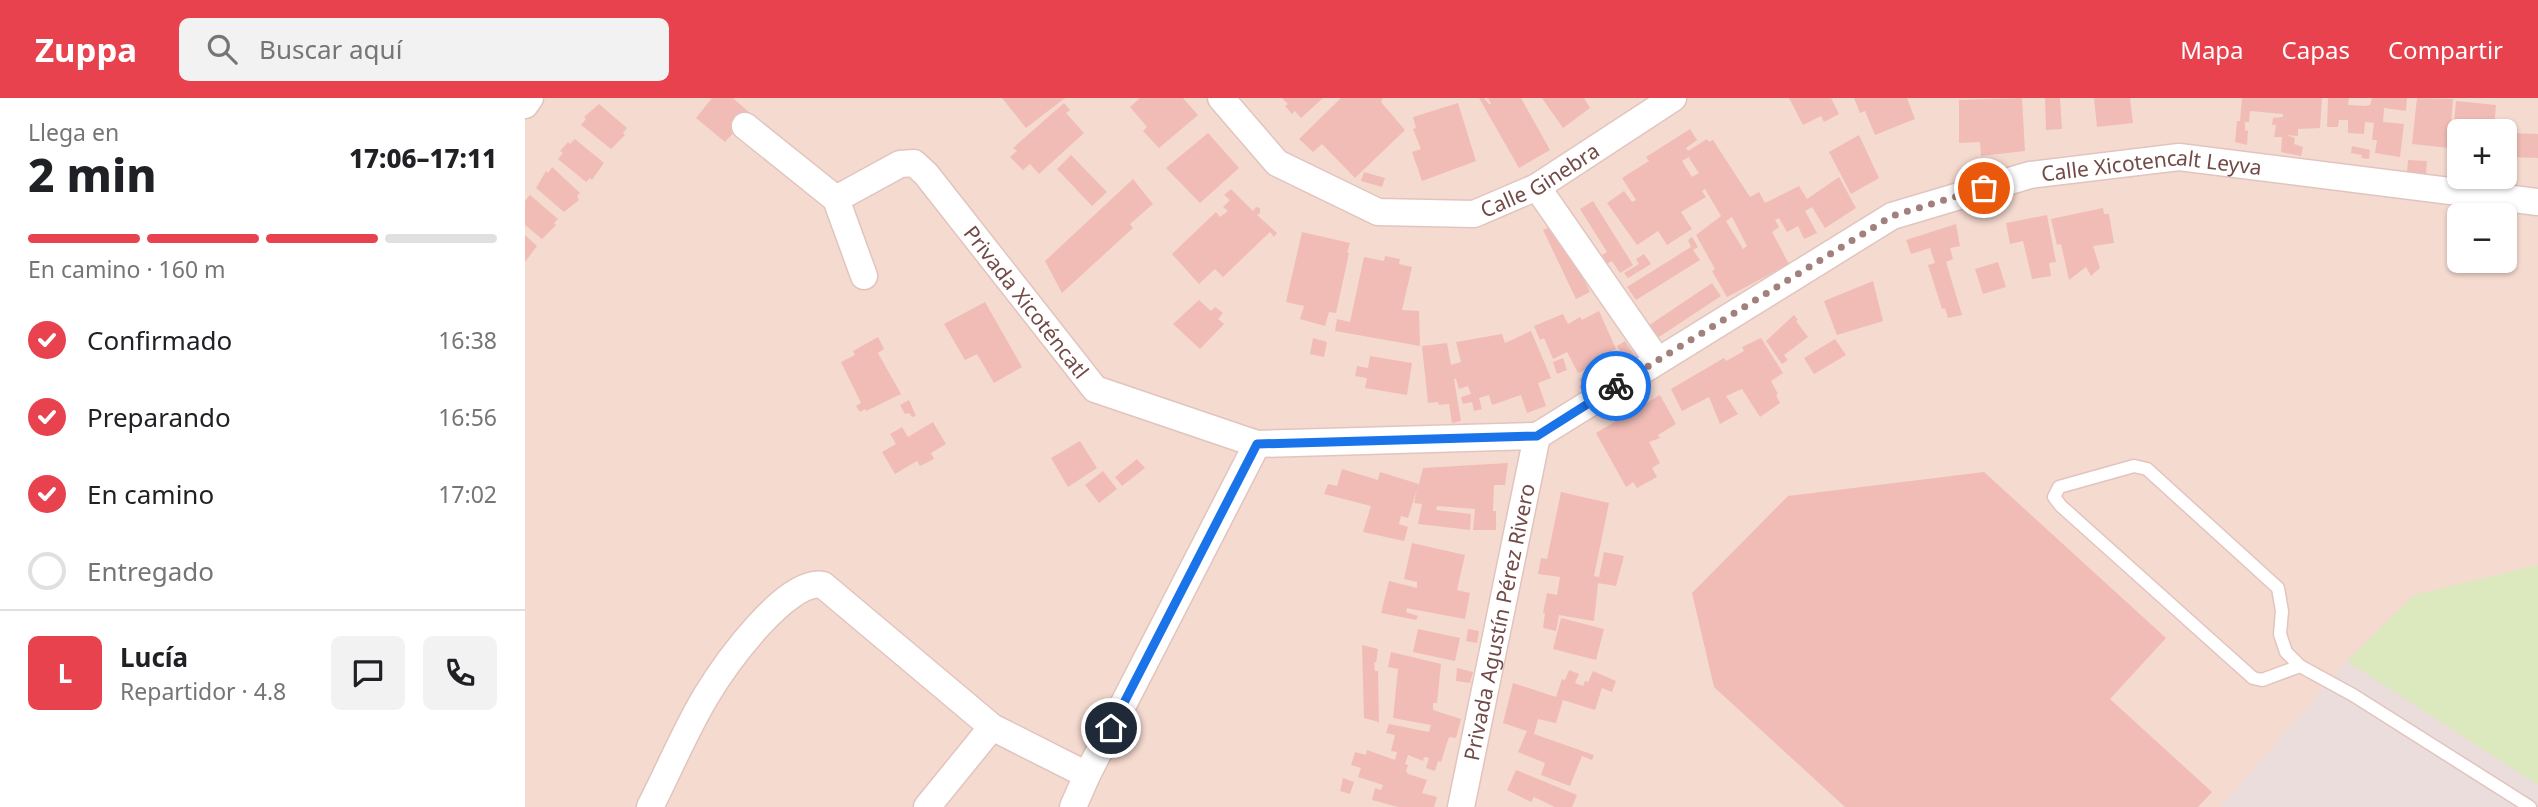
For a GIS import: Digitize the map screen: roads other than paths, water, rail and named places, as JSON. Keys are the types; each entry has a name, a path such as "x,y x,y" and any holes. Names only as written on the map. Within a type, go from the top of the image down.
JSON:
{"street":[{"path":"525,104 530,98"},
{"name":"Calle Ginebra","path":"1221,98 1277,163 1378,212 1474,214 1537,187 1673,98"},
{"path":"745,126 836,199 864,276"},
{"name":"Calle Xicotencalt Leyva","path":"1537,436 1892,216 2030,175 2179,158 2538,202"},
{"name":"Privada Xicoténcatl","path":"836,199 900,164 914,163 926,174 1095,389 1257,444 1537,436"},
{"path":"1537,187 1657,360"},
{"name":"Privada Agustín Pérez Rivero","path":"1461,807 1537,436"},
{"path":"1073,807 1257,444"},
{"path":"650,807 705,697 729,661 785,600 802,587 814,583 823,585 992,727 1087,775"},
{"path":"927,807 992,727"}],"lane":[{"path":"2300,666 2275,677 2262,680 2253,678 2061,506 2054,497 2059,487 2133,466 2147,469 2278,588 2282,611 2280,634 2286,652 2300,666 2353,695 2531,807"}]}
